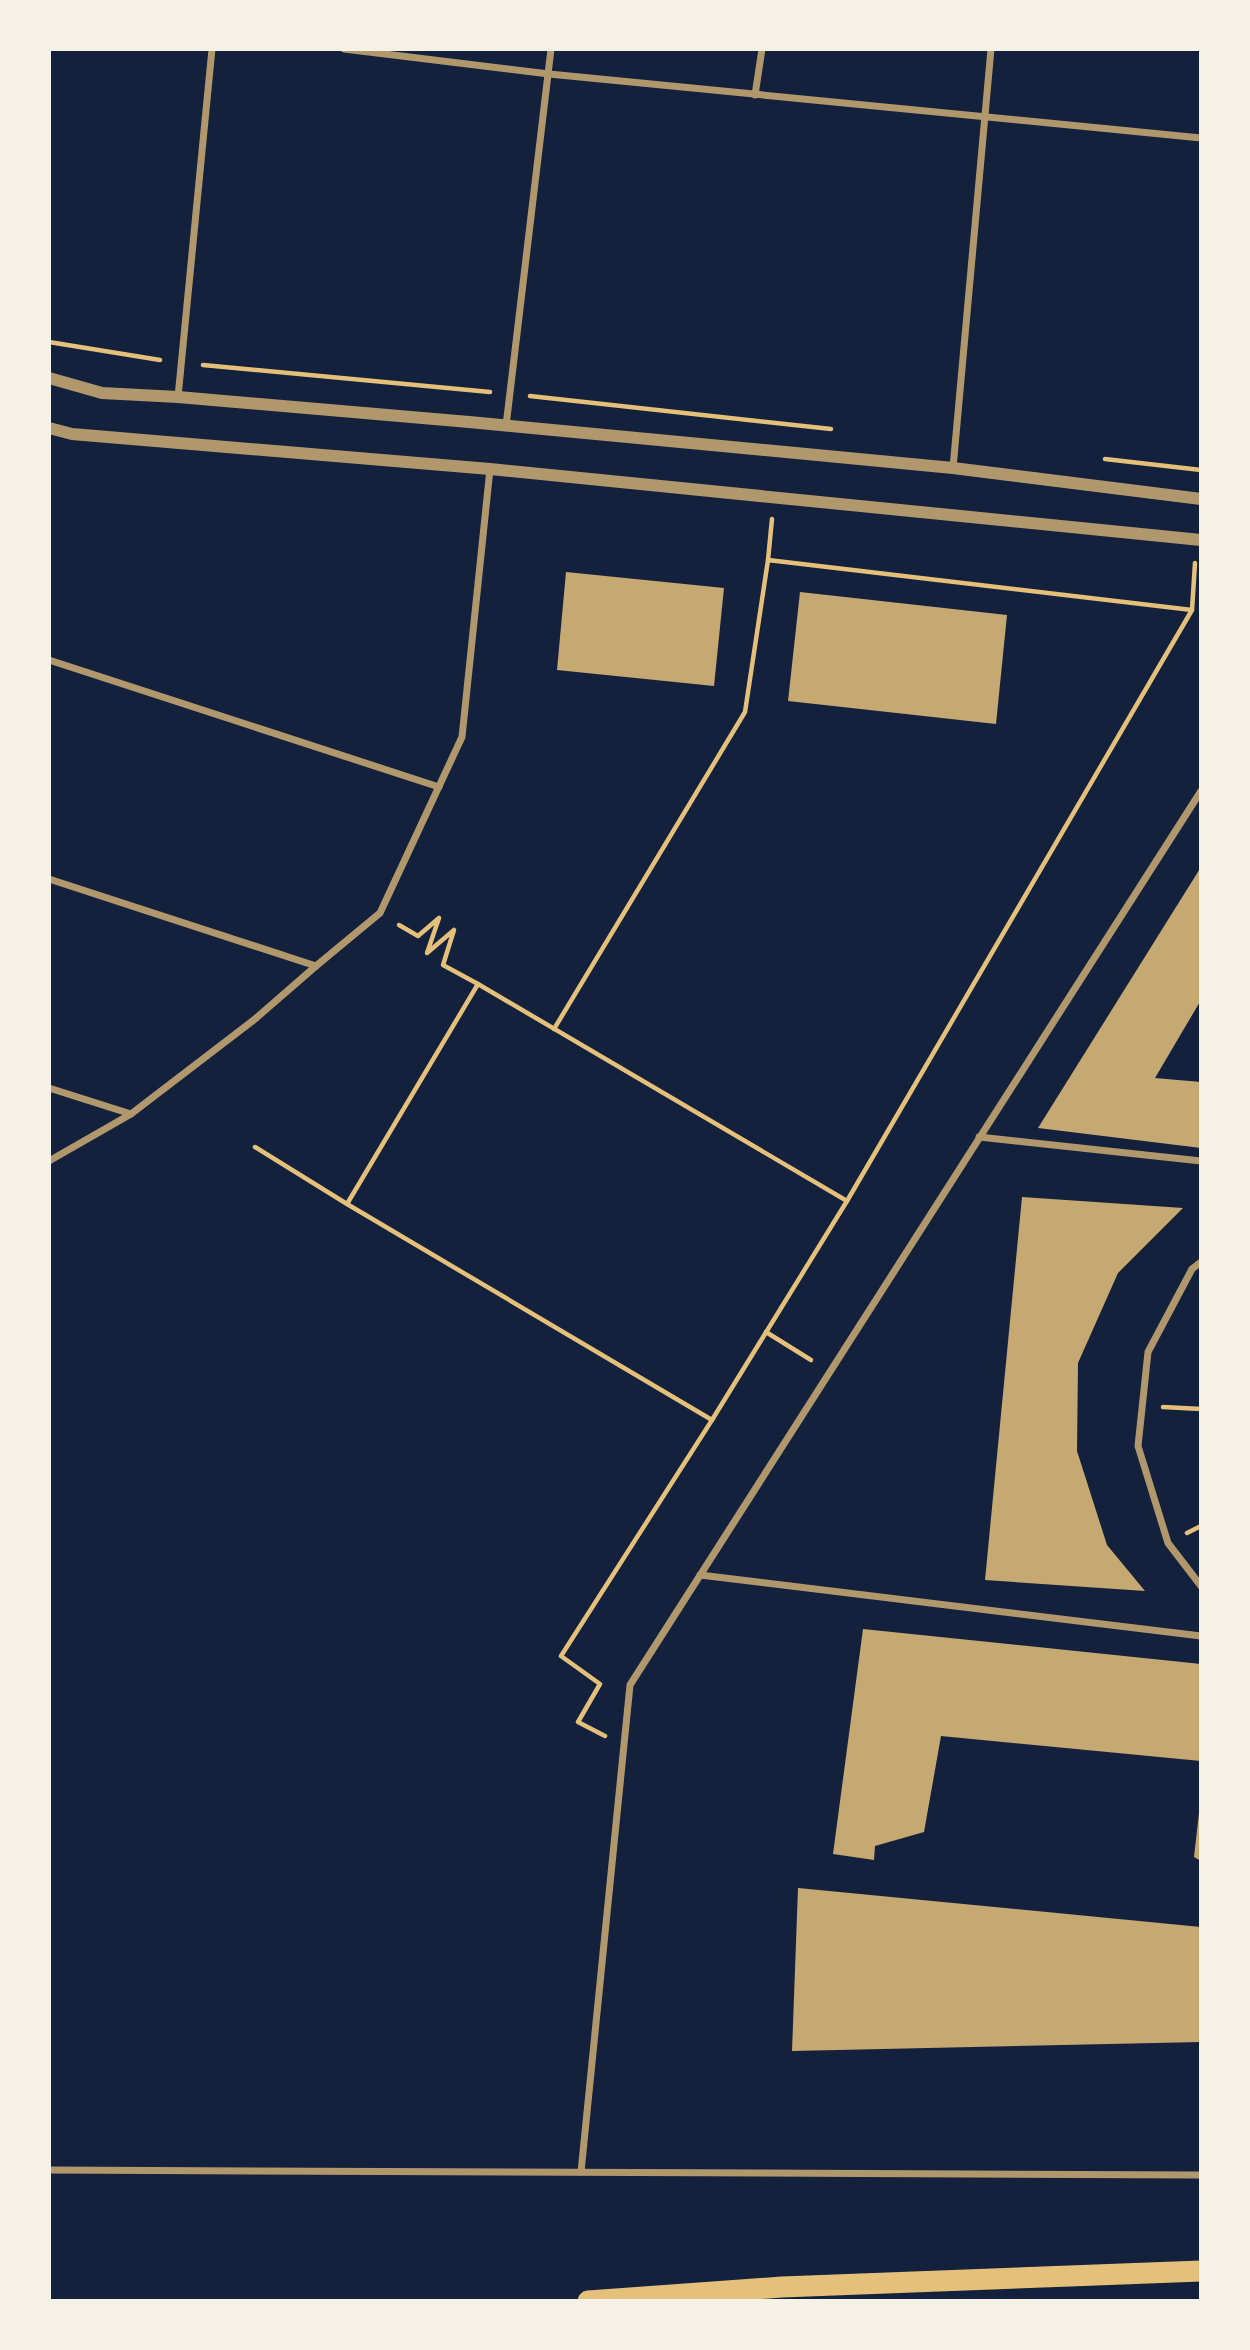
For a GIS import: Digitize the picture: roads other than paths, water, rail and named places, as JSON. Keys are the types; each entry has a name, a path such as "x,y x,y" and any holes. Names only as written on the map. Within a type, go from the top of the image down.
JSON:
{"highway":[{"path":"588,2301 782,2287 1201,2271"}],"street":[{"path":"177,397 212,49"},
{"path":"344,49 549,74 1201,138"},
{"path":"506,426 551,49"},
{"path":"755,95 762,49"},
{"path":"953,468 991,49"},
{"path":"49,378 102,393 177,397 953,468 1201,499"},
{"path":"49,428 72,434 490,469 1201,540"},
{"path":"49,1161 131,1114 255,1019 380,914 462,737 490,469"},
{"path":"49,660 439,787"},
{"path":"581,2172 630,1685 1201,790"},
{"path":"49,879 316,966"},
{"path":"49,1088 131,1114"},
{"path":"979,1138 1201,1161"},
{"path":"1201,1262 1192,1269 1148,1352 1138,1446 1168,1543 1201,1586"},
{"path":"700,1575 1201,1636"},
{"path":"49,2170 1201,2175"}]}
